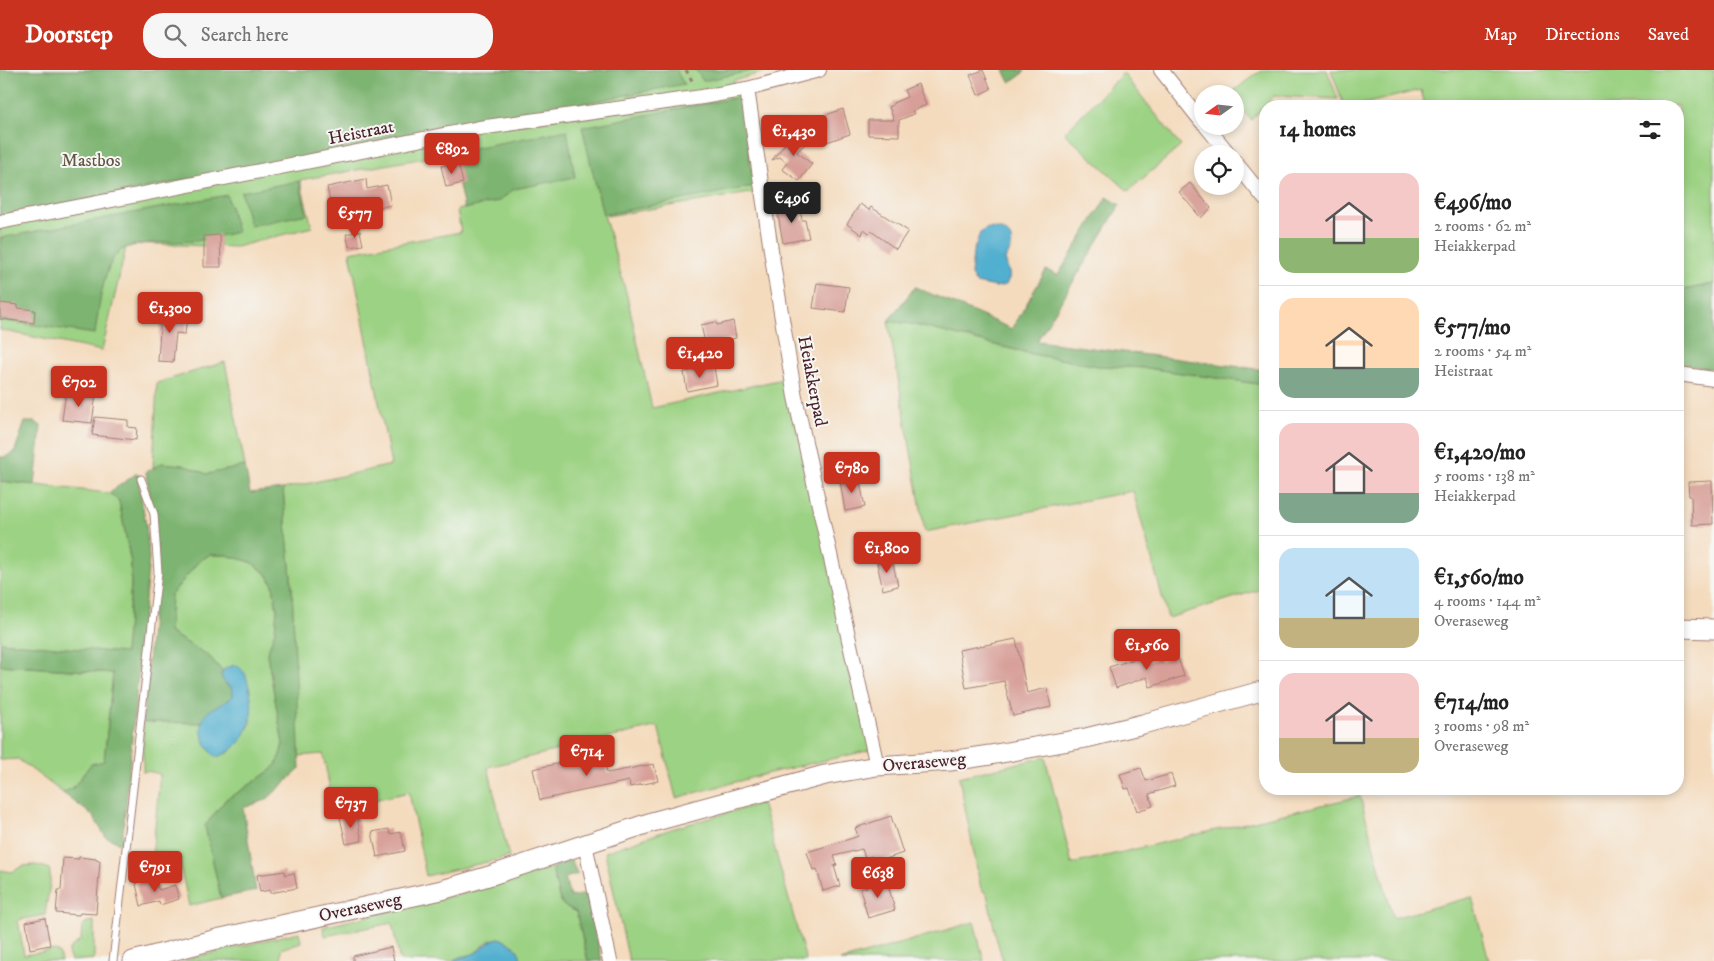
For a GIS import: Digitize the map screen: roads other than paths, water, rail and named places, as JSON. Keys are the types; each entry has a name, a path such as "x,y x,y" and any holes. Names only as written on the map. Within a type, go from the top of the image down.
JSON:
{"street":[{"name":"Heistraat","path":"0,222 479,128 748,89 819,70"},
{"path":"1161,70 1194,112"},
{"name":"Heiakkerpad","path":"748,89 774,270 795,397 877,766"},
{"path":"1213,135 1221,145"},
{"path":"1244,173 1259,192"},
{"path":"1684,375 1714,379"},
{"path":"1684,628 1714,629"},
{"name":"Overaseweg","path":"133,961 221,938 442,890 652,822 825,775 877,766 950,761 1086,738 1259,692"},
{"path":"585,844 610,961"}],"lane":[{"path":"112,961 158,572 154,514 142,479"}],"water":[{"path":"988,228 1002,230 1010,236 1012,241 1005,259 1010,276 1006,285 996,287 976,283 971,275 973,252 980,233"},
{"path":"236,665 244,672 247,679 252,709 250,719 247,730 235,747 227,753 216,757 202,735 202,722 209,711 233,696 232,688 223,681 222,674 226,668"},
{"path":"499,938 517,949 521,961 452,961 475,953 492,940"}],"park label":[{"name":"Mastbos","path":"91,160"}]}
